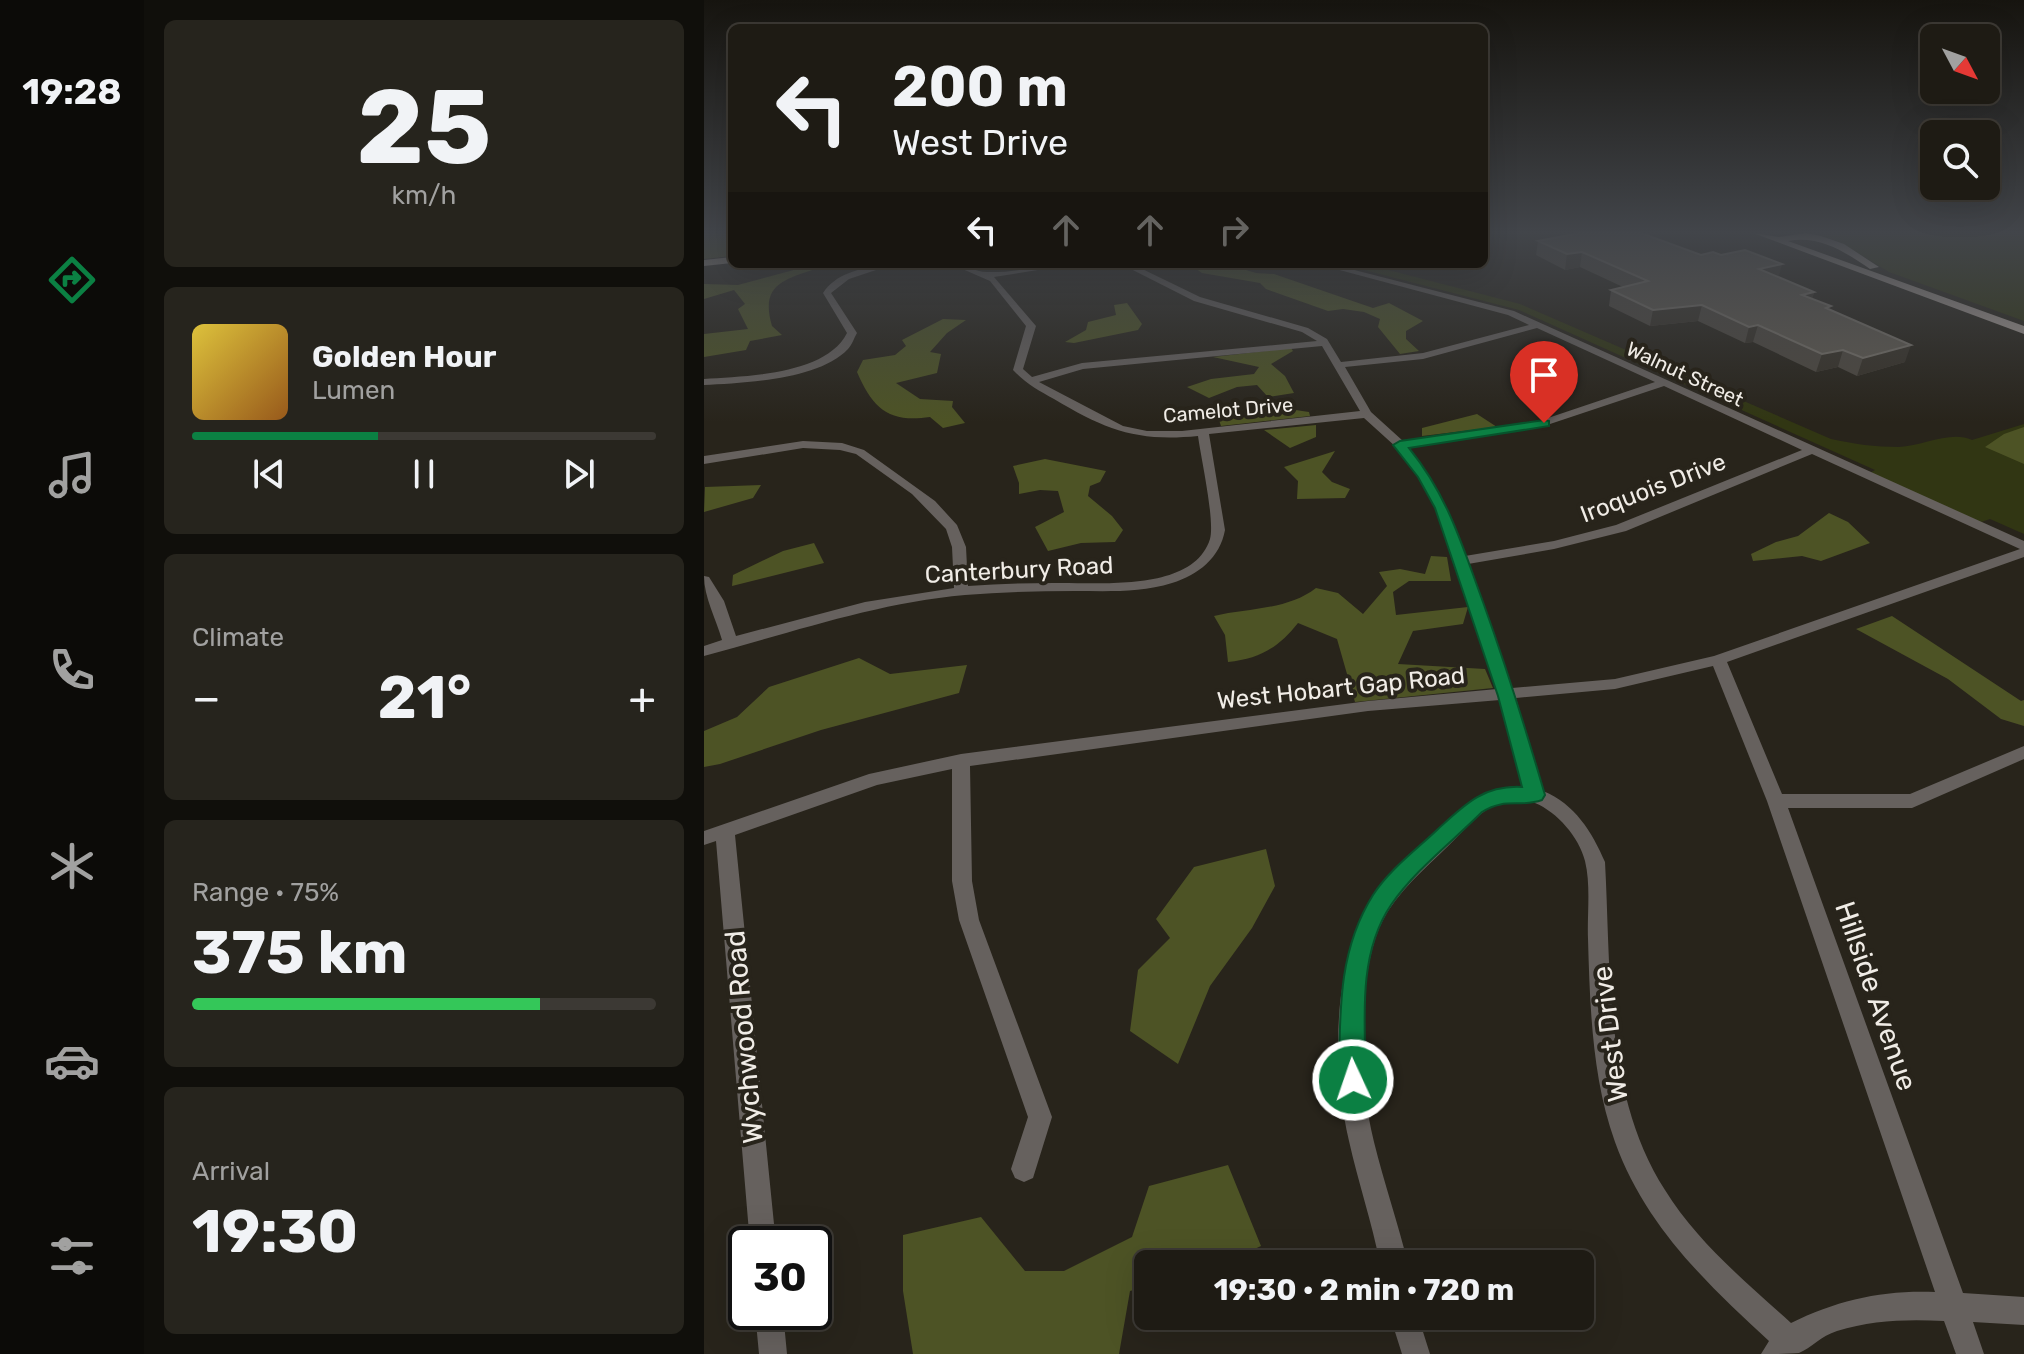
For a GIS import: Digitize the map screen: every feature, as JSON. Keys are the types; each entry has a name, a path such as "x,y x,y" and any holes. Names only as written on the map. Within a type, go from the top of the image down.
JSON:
{"main road":[{"path":"1938,296 2024,328"},
{"path":"1942,296 2024,328"}],"street":[{"path":"704,382 768,377 800,369 837,353 849,342 852,333 829,296"},
{"path":"1005,296 1031,326 1018,370 1030,381 1082,366 1325,343"},
{"path":"1191,296 1298,328 1325,343 1367,414 1400,445 1424,476 1442,508 1461,561 1507,696 1535,795 1506,794 1491,797 1475,807 1398,880 1382,900 1369,926 1352,997 1351,1057 1361,1139 1390,1250"},
{"name":"Walnut Street","path":"1448,296 1491,307 1538,325 1809,451 2024,546"},
{"path":"1339,365 1423,356 1538,325"},
{"name":"Camelot Drive","path":"1030,381 1120,429 1147,434 1203,432 1367,414"},
{"path":"1400,445 1534,426 1664,383"},
{"name":"Canterbury Road","path":"704,651 897,600 961,591 1138,585 1169,579 1197,565 1215,547 1218,530 1203,432"},
{"path":"704,460 806,445 847,447 860,452 941,512 952,526 958,543 961,591"},
{"name":"Iroquois Drive","path":"1461,561 1554,545 1621,528 1809,451"},
{"name":"West Hobart Gap Road","path":"715,835 875,779 961,760 1368,706 1615,684 1718,660 2024,552"},
{"path":"704,580 717,601 731,643"},
{"name":"Hillside Avenue","path":"1718,660 1776,801 1970,1354"},
{"path":"1776,801 1912,801 2024,752"},
{"path":"961,760 962,881 969,920 1040,1117 1024,1169"},
{"name":"West Drive","path":"1535,795 1554,803 1578,827 1589,843 1595,862 1606,1050 1618,1112 1644,1178 1670,1217 1782,1347 1808,1327 1846,1312 1880,1306 2024,1311"},
{"name":"Wychwood Road","path":"715,835 761,1226"},
{"path":"771,1330 773,1354"},
{"path":"1408,1330 1416,1354"}],"green space":[{"path":"739,296 771,296 769,312 772,326 782,335 750,341 746,350 704,357 704,334 748,329 738,309 745,304"},
{"path":"1286,296 1339,296 1373,308 1389,303 1423,321 1406,331 1406,339 1419,351 1400,354 1378,327 1380,319 1364,312 1343,309 1328,311"},
{"path":"1466,296 1490,296 1520,304 1831,439 1899,447 1955,437 1972,440 2024,424 2024,534 1990,519 1981,522 1870,473 1875,470 1519,310"},
{"path":"1956,296 2024,296 2024,321"},
{"path":"1127,303 1142,324 1138,330 1074,343 1065,342 1086,330 1088,322 1116,315 1114,305"},
{"path":"943,319 966,320 947,333 930,352 941,354 937,373 896,383 920,399 953,401 952,407 965,423 943,428 930,417 904,418 884,411 869,395 857,372 863,360 895,355 906,346 902,340"},
{"path":"1291,348 1293,351 1271,364 1285,376 1294,393 1268,397 1257,385 1237,387 1209,398 1187,387 1211,379 1254,374 1259,367 1213,357"},
{"path":"1275,407 1309,412 1310,416 1221,426 1219,420"},
{"path":"1477,414 1497,427 1422,436 1422,428"},
{"path":"1316,425 1316,437 1290,448 1264,430"},
{"path":"2024,427 2024,464 1985,447 2004,434"},
{"path":"1335,451 1322,472 1332,482 1350,489 1345,498 1297,499 1298,481 1284,467"},
{"path":"1045,459 1106,471 1100,482 1090,486 1088,496 1123,530 1115,542 1081,543 1048,551 1035,527 1064,512 1058,491 1019,494 1013,466"},
{"path":"761,485 753,498 704,512 705,487"},
{"path":"1829,513 1848,522 1870,543 1821,561 1802,556 1753,561 1751,554 1798,536"},
{"path":"814,543 824,563 732,586 733,575 783,551"},
{"path":"1431,556 1447,557 1451,581 1409,581 1393,592 1396,615 1468,607 1463,624 1413,631 1398,664 1485,669 1493,688 1355,702 1337,639 1298,623 1284,639 1268,650 1250,658 1228,662 1225,635 1214,616 1293,601 1316,588 1338,593 1363,614 1387,586 1379,572 1400,569 1425,574"},
{"path":"1892,616 2021,701 2024,700 2024,726 2001,719 1948,679 1856,629"},
{"path":"859,658 890,674 967,665 959,693 821,730 704,767 704,731 737,717 769,687"},
{"path":"1266,849 1275,886 1252,928 1210,986 1178,1064 1130,1031 1138,970 1170,938 1156,919 1194,867"},
{"path":"1228,1165 1261,1246 1252,1250 1134,1250 1134,1290 1130,1291 1119,1354 913,1354 903,1291 903,1235 981,1217 1025,1271 1064,1271 1132,1237 1149,1186"}],"building":[{"path":"1624,296 1805,296 1911,345 1863,358 1843,350 1822,354 1758,325 1749,327 1702,305 1653,310"}],"route":[{"path":"1353,1080 1352,997 1360,955 1369,926 1382,900 1398,880 1475,807 1491,797 1519,793 1535,795 1507,696 1442,508 1424,476 1400,445 1544,423"}]}
